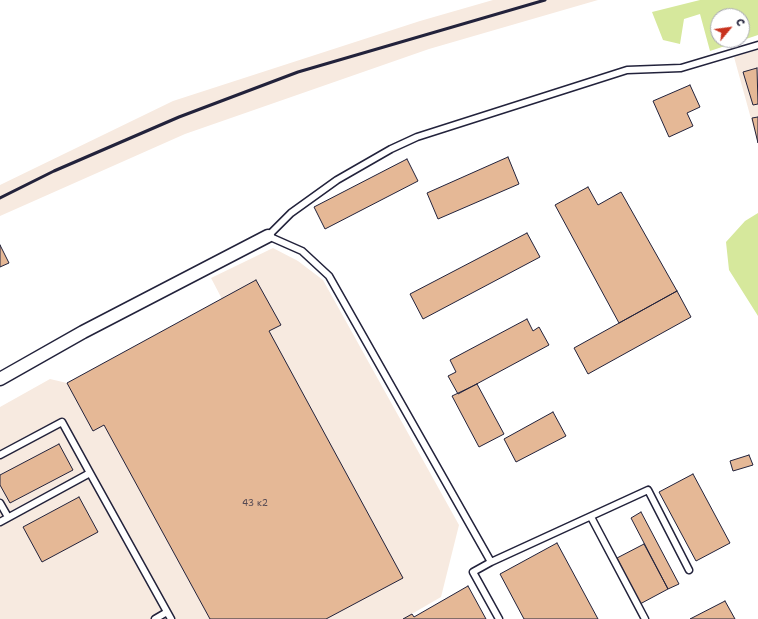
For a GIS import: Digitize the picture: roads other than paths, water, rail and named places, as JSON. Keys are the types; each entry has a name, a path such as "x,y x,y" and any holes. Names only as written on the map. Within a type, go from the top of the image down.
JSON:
{"street":[{"path":"0,378 83,332 268,236"}],"lane":[{"path":"491,562 328,276 302,251 268,236 291,213 337,180 417,137 626,70 681,68 758,45"},
{"path":"0,455 62,422 171,619"},
{"path":"0,522 90,473"},
{"path":"499,619 473,572 491,562 648,490 690,570"},
{"path":"0,502 8,518"},
{"path":"591,517 644,619"},
{"path":"155,619 167,612"}],"railway":[{"path":"0,198 54,171 179,117 298,72 545,0"}]}
